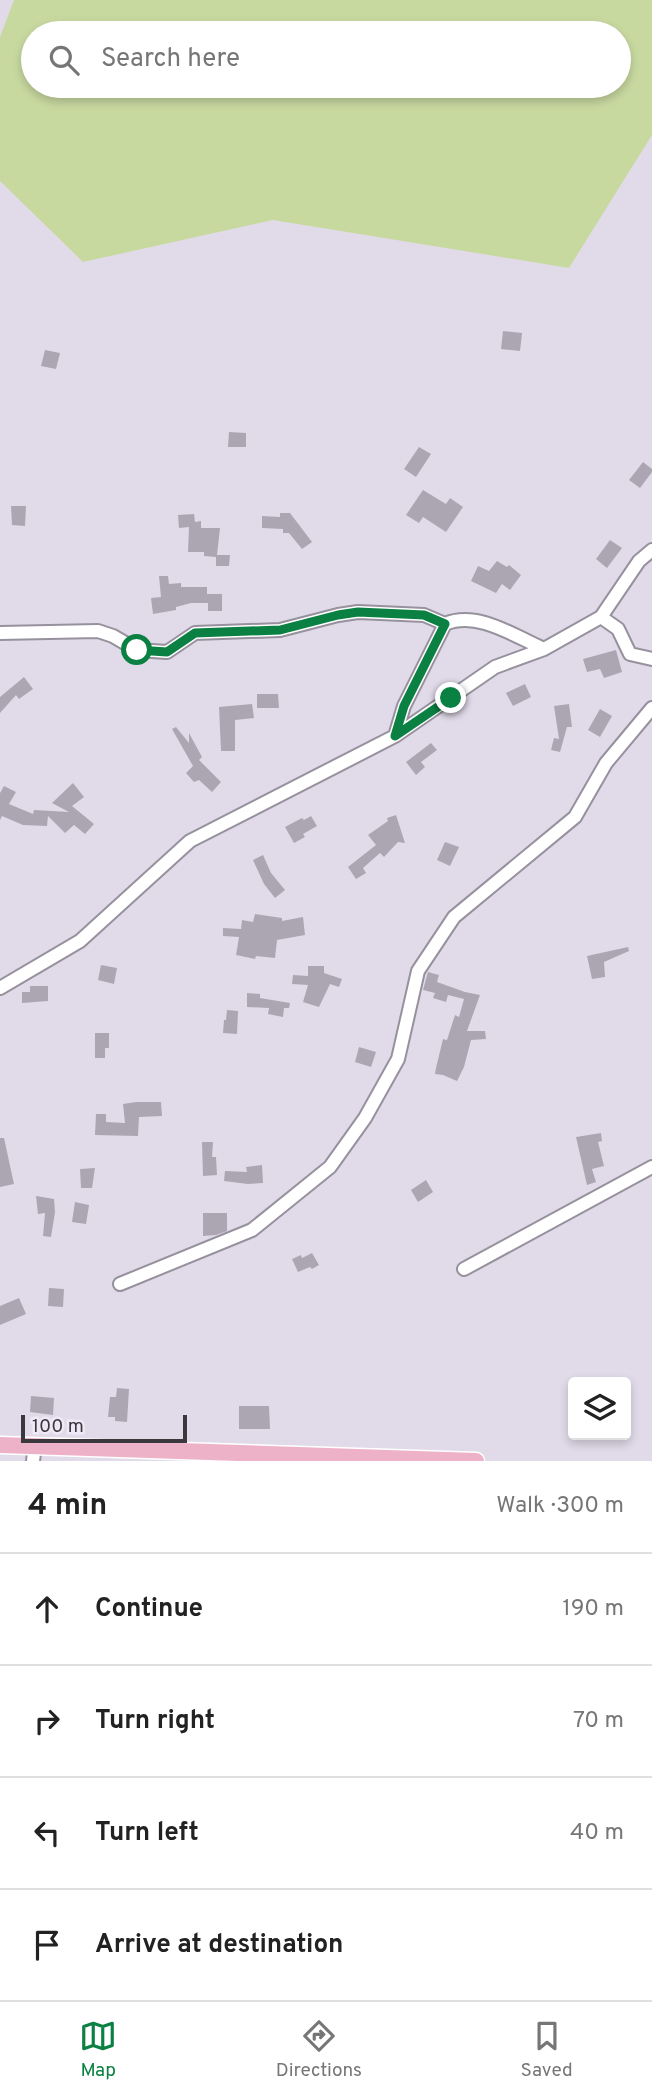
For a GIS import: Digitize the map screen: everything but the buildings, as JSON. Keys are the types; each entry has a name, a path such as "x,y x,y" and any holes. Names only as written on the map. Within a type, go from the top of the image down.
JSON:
{"main road":[{"path":"0,1445 34,1453 476,1461"}],"street":[{"path":"0,988 80,941 190,841 395,736 495,667 544,649 601,617 639,561 652,550"},
{"path":"0,634 69,634 98,631 137,650 167,652 195,633 280,630 358,612 424,615 445,624"},
{"path":"601,617 618,629 630,653 652,659"},
{"path":"395,736 404,706 445,624 457,619 478,620 544,649"},
{"path":"120,1284 252,1230 330,1167 365,1118 398,1059 418,971 454,917 575,817 606,763 652,708"},
{"path":"464,1269 652,1167"}],"green space":[{"path":"14,0 652,0 652,135 569,268 273,220 83,262 0,181 0,37"}],"route":[{"path":"137,650 167,652 195,633 280,630 358,612 424,615 445,624 404,706 395,736 451,698"}]}
